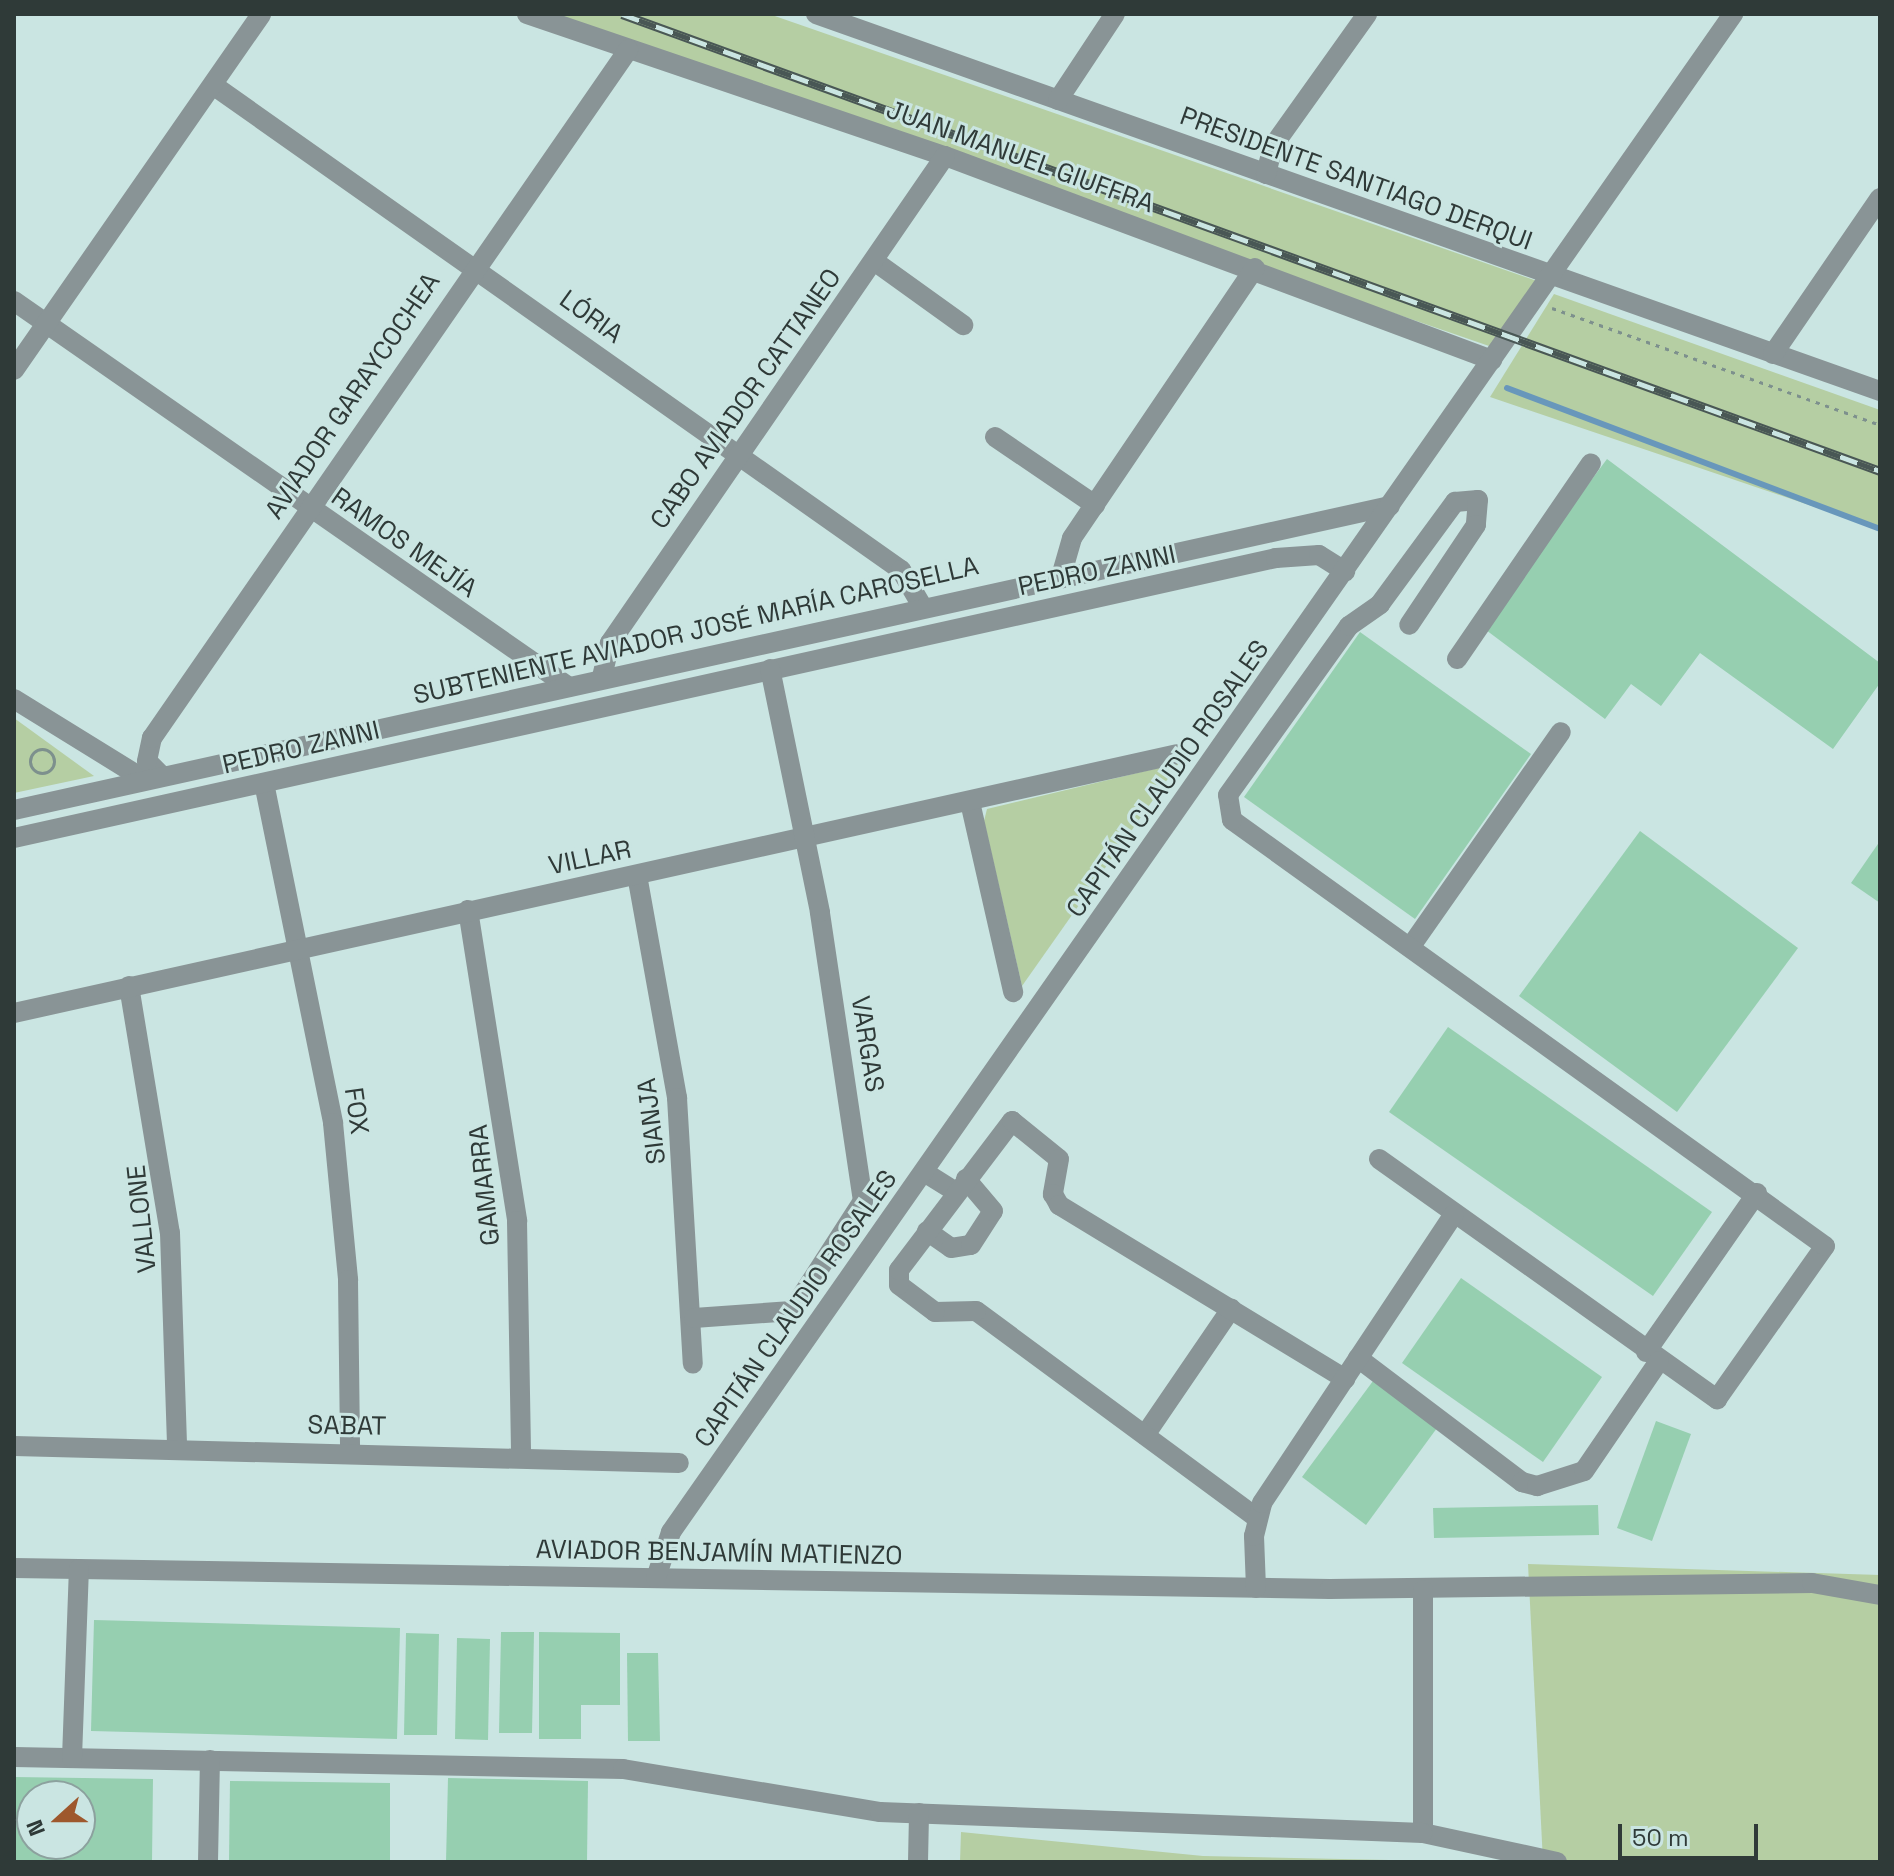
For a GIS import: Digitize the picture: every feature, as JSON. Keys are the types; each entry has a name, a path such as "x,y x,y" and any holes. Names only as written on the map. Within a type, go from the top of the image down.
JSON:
{"street":[{"path":"14,370 261,14"},
{"name":"JUAN MANUEL GIUFFRA","path":"527,14 945,156 1255,268 1492,360"},
{"name":"PRESIDENTE SANTIAGO DERQUI","path":"816,14 856,21 1058,100 1880,391"},
{"path":"1058,100 1115,14"},
{"path":"1266,174 1273,146 1367,14"},
{"name":"CAPITÁN CLAUDIO ROSALES","path":"656,1578 671,1532 1733,14"},
{"name":"AVIADOR GARAYCOCHEA","path":"153,778 147,761 152,738 474,266 628,50"},
{"name":"LÓRIA","path":"213,85 474,266 901,570 923,608"},
{"name":"CABO AVIADOR CATTANEO","path":"602,677 610,643 945,156"},
{"path":"1773,354 1880,198"},
{"path":"874,261 963,325"},
{"path":"1062,573 1072,538 1255,268"},
{"name":"RAMOS MEJÍA","path":"14,301 569,687"},
{"path":"995,437 1095,505"},
{"path":"1457,659 1591,463"},
{"path":"1379,1159 1707,1395 1724,1395 1825,1246 1757,1193 1232,820 1224,802 1349,626 1380,604 1455,502 1478,500 1476,525 1409,625"},
{"name":"SUBTENIENTE AVIADOR JOSÉ MARÍA CAROSELLA","path":"14,810 923,608 1062,573 1390,506"},
{"name":"PEDRO ZANNI","path":"14,838 1276,558 1319,555 1345,571"},
{"name":"VARGAS","path":"694,1318 792,1311 863,1201 807,836 770,669"},
{"path":"14,699 153,778"},
{"path":"1411,946 1561,732"},
{"name":"VILLAR","path":"14,1013 299,946 637,875 1177,754"},
{"name":"FOX","path":"264,783 299,946 341,1199 350,1452"},
{"path":"970,802 1013,992"},
{"name":"SIANJA","path":"637,875 677,1098 694,1318 693,1364"},
{"name":"GAMARRA","path":"468,910 517,1221 521,1457"},
{"name":"VALLONE","path":"129,986 169,1219 177,1449"},
{"path":"1257,1518 976,1311 935,1312 899,1285 899,1270 1012,1121 1059,1159 1059,1205 1345,1379"},
{"path":"905,1199 951,1248 971,1245 993,1211 961,1186 924,1172"},
{"path":"1358,1358 1522,1482 1537,1486 1584,1471 1652,1356 1757,1193"},
{"path":"1256,1588 1257,1518 1453,1215"},
{"path":"1145,1435 1231,1309"},
{"name":"SABAT","path":"14,1446 350,1452 679,1463"},
{"name":"AVIADOR BENJAMÍN MATIENZO","path":"14,1568 1423,1590 1812,1583 1880,1595"},
{"path":"72,1758 79,1569"},
{"path":"1423,1590 1423,1833"},
{"path":"14,1757 623,1769 919,1813 1423,1833 1557,1862"},
{"path":"208,1862 210,1760"},
{"path":"918,1862 919,1813"}],"path":[{"path":"1533,301 1880,425"},
{"path":"47,750 53,766 36,772 32,754 47,750"}],"green space":[{"path":"527,14 769,14 1537,281 1492,347"},
{"path":"1554,294 1880,410 1880,529 1490,397"},
{"path":"14,718 94,776 14,793"},
{"path":"1179,763 1022,986 984,821 987,809"},
{"path":"1528,1564 1880,1575 1880,1862 1543,1862"},
{"path":"961,1832 1203,1856 1485,1862 960,1862"}],"building":[{"path":"1607,459 1880,663 1880,683 1833,749 1700,653 1661,706 1631,684 1605,719 1482,627"},
{"path":"1360,632 1531,754 1415,919 1244,797"},
{"path":"1640,831 1798,948 1677,1112 1519,996"},
{"path":"1880,841 1880,903 1851,883"},
{"path":"1448,1027 1712,1212 1653,1296 1389,1112"},
{"path":"1461,1278 1602,1377 1543,1462 1402,1363"},
{"path":"1373,1381 1437,1428 1366,1525 1302,1477"},
{"path":"1656,1421 1691,1434 1652,1541 1617,1528"},
{"path":"1598,1505 1599,1535 1434,1538 1433,1508"},
{"path":"94,1620 400,1628 397,1739 91,1731"},
{"path":"501,1632 534,1632 532,1733 499,1733"},
{"path":"539,1632 620,1633 620,1705 581,1705 581,1739 539,1739"},
{"path":"406,1633 439,1634 437,1735 404,1735"},
{"path":"457,1638 490,1639 488,1740 455,1739"},
{"path":"627,1653 658,1653 660,1741 628,1741"},
{"path":"14,1777 153,1779 152,1862 14,1862"},
{"path":"448,1778 588,1781 587,1862 446,1862"},
{"path":"230,1781 390,1783 390,1862 229,1862"}],"waterway":[{"path":"1507,388 1880,529"}],"railway":[{"path":"622,14 1880,471"}]}
